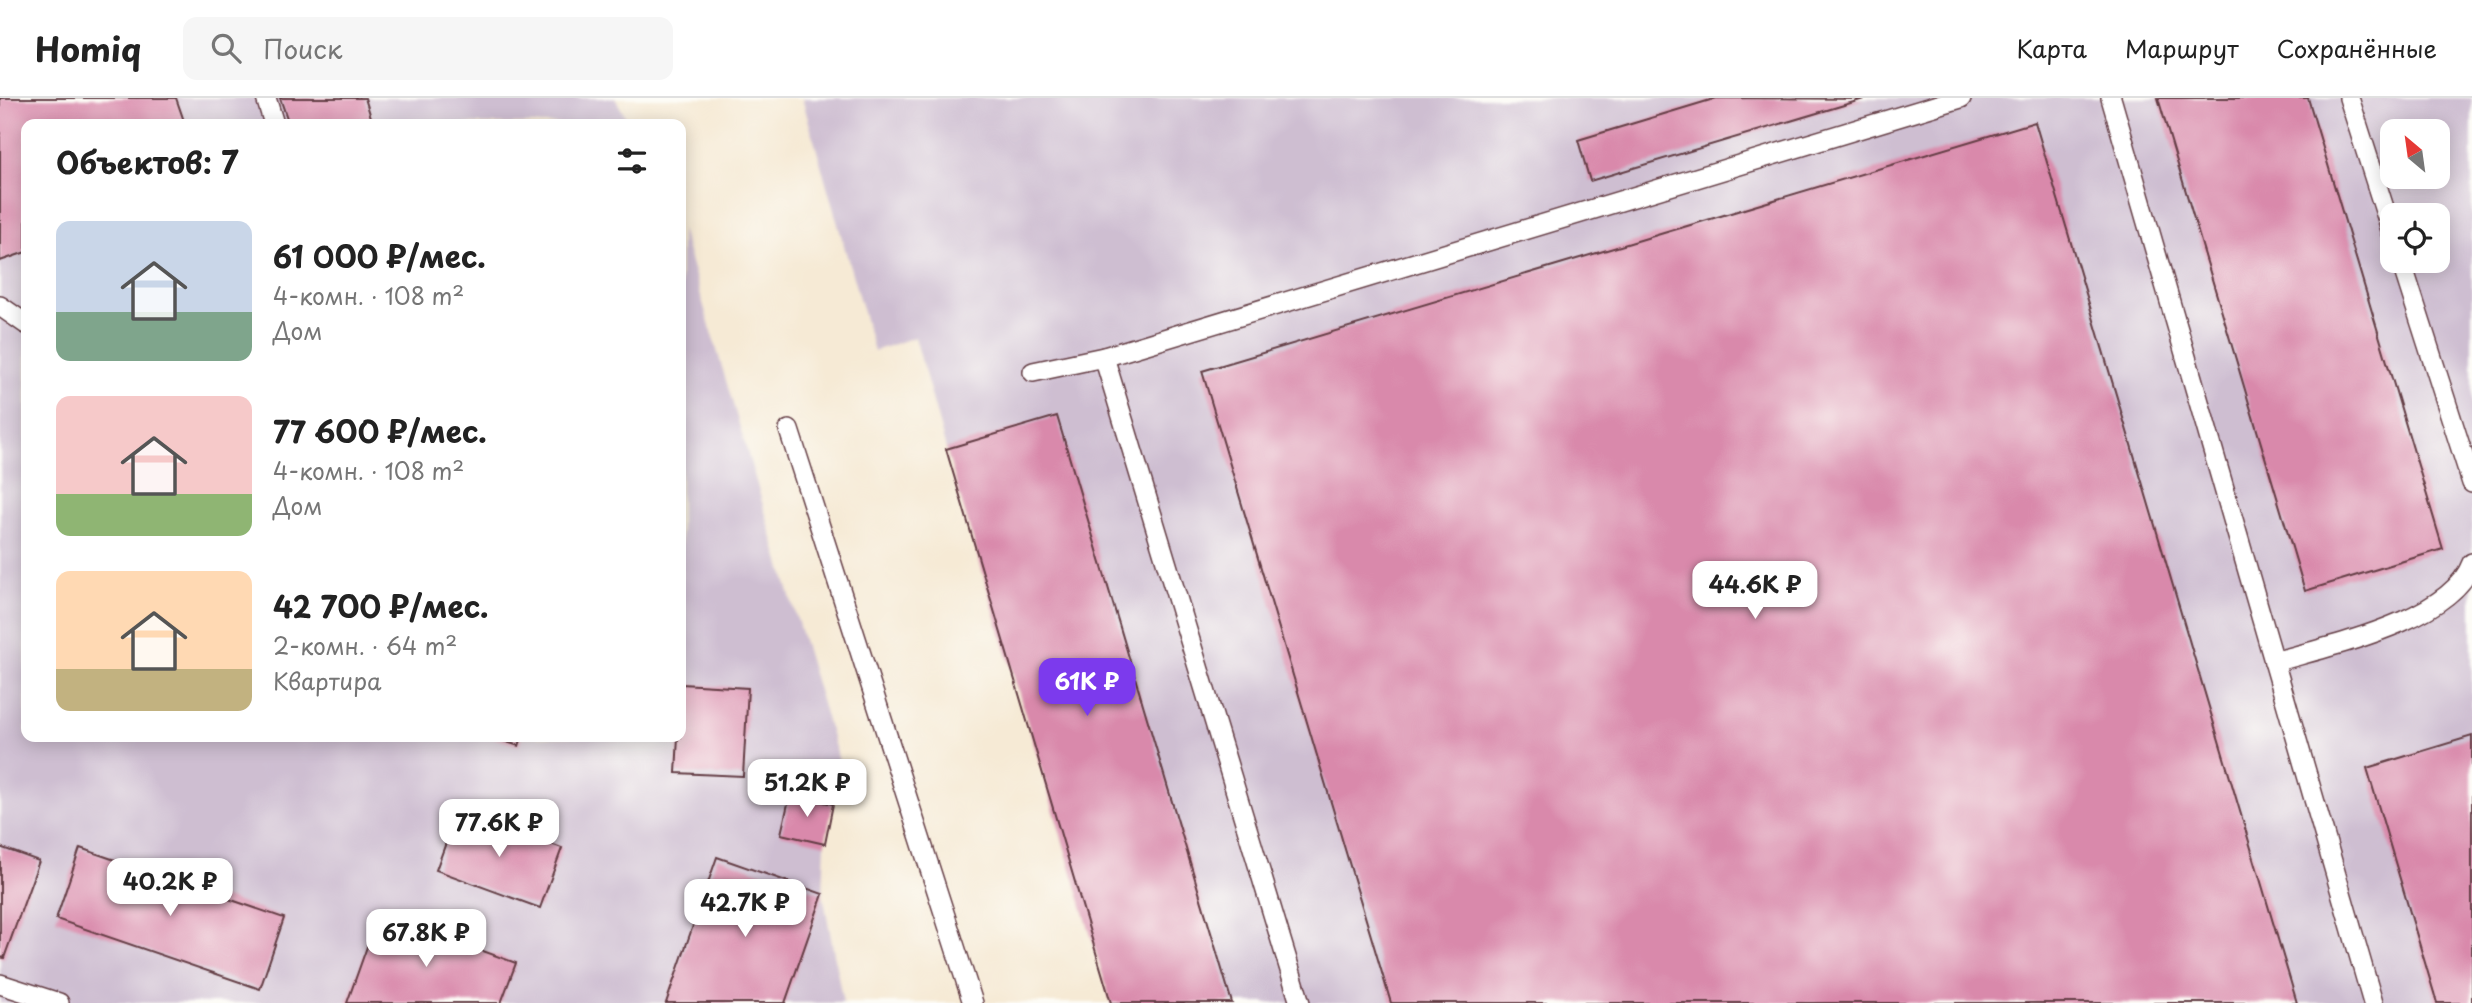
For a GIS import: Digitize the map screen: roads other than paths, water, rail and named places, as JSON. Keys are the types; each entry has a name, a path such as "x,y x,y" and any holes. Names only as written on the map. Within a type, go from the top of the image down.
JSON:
{"lane":[{"path":"266,98 272,119"},
{"path":"1033,372 1104,357 1961,98"},
{"path":"2111,98 2373,1003"},
{"path":"2349,98 2382,203"},
{"path":"2405,273 2472,482"},
{"path":"0,306 21,321"},
{"path":"1104,357 1300,1003"},
{"path":"789,430 973,1003"},
{"path":"2274,662 2380,630 2435,606 2468,575 2472,563"},
{"path":"0,984 59,1003"}]}
